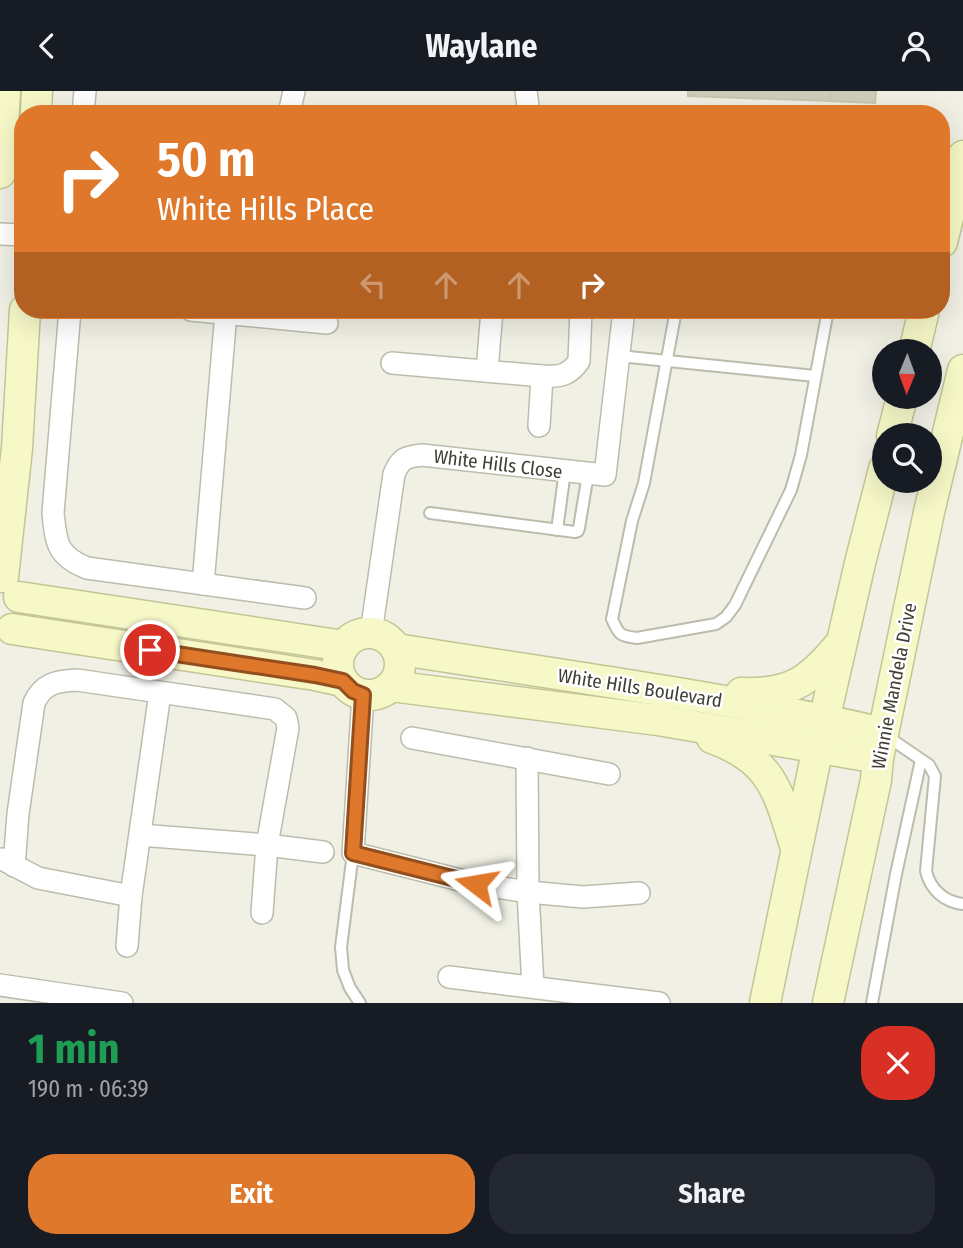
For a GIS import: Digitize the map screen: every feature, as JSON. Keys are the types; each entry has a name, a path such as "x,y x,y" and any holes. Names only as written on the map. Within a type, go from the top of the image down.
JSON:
{"street":[{"path":"0,173 5,91"},
{"path":"950,209 963,156"},
{"path":"24,319 7,583 19,614 6,634 315,675 353,688 373,695 391,686 400,668 400,658 383,641 361,634 351,639 339,655 340,676 353,688 353,853 476,884 528,892 583,897 639,893"},
{"path":"69,319 53,513 55,539 60,550 68,559 87,568 305,598"},
{"path":"203,583 225,319"},
{"path":"287,319 327,323"},
{"path":"487,371 491,319"},
{"path":"392,363 542,376 565,375 579,362 580,319"},
{"name":"White Hills Close","path":"383,641 394,474 399,463 408,457 422,455 605,475 623,319"},
{"path":"917,339 922,319"},
{"name":"Winnie Mandela Drive","path":"828,1003 876,780 898,753 929,512 963,370"},
{"path":"538,426 542,376"},
{"path":"765,1003 821,733 878,493"},
{"path":"7,583 344,646"},
{"name":"White Hills Boulevard","path":"383,641 653,689 898,753"},
{"path":"653,689 776,692 798,684 810,676 841,643"},
{"path":"131,896 38,878 7,862 23,782 34,703 37,696 58,681 77,680 275,709 286,718 286,744 267,845 262,913"},
{"name":"White Hills Boulevard","path":"391,686 658,720 821,733"},
{"path":"127,946 131,896 160,693"},
{"path":"658,720 728,744 759,766 780,796 796,849"},
{"path":"412,738 609,774"},
{"path":"527,758 528,892 533,987"},
{"path":"140,835 323,852"},
{"path":"449,977 659,1003"},
{"path":"0,985 122,1003"}],"lane":[{"path":"674,319 644,483 632,521 612,619 618,633 626,637 637,638 716,624 726,617 735,605 791,490 801,455 826,319"},
{"path":"619,356 815,376"},
{"path":"557,530 565,471"},
{"path":"430,513 575,532 578,531 588,474"},
{"path":"872,1003 897,866 898,753 929,765 935,776 926,870 928,880 936,892 953,903 963,904"},
{"path":"353,853 341,947 343,970 360,1003"}],"building":[{"path":"688,91 830,91 830,101 688,96"},
{"path":"830,91 876,91 875,103 830,101"}],"route":[{"path":"150,650 315,675 343,681 353,691 363,695 353,853 476,884"}]}
